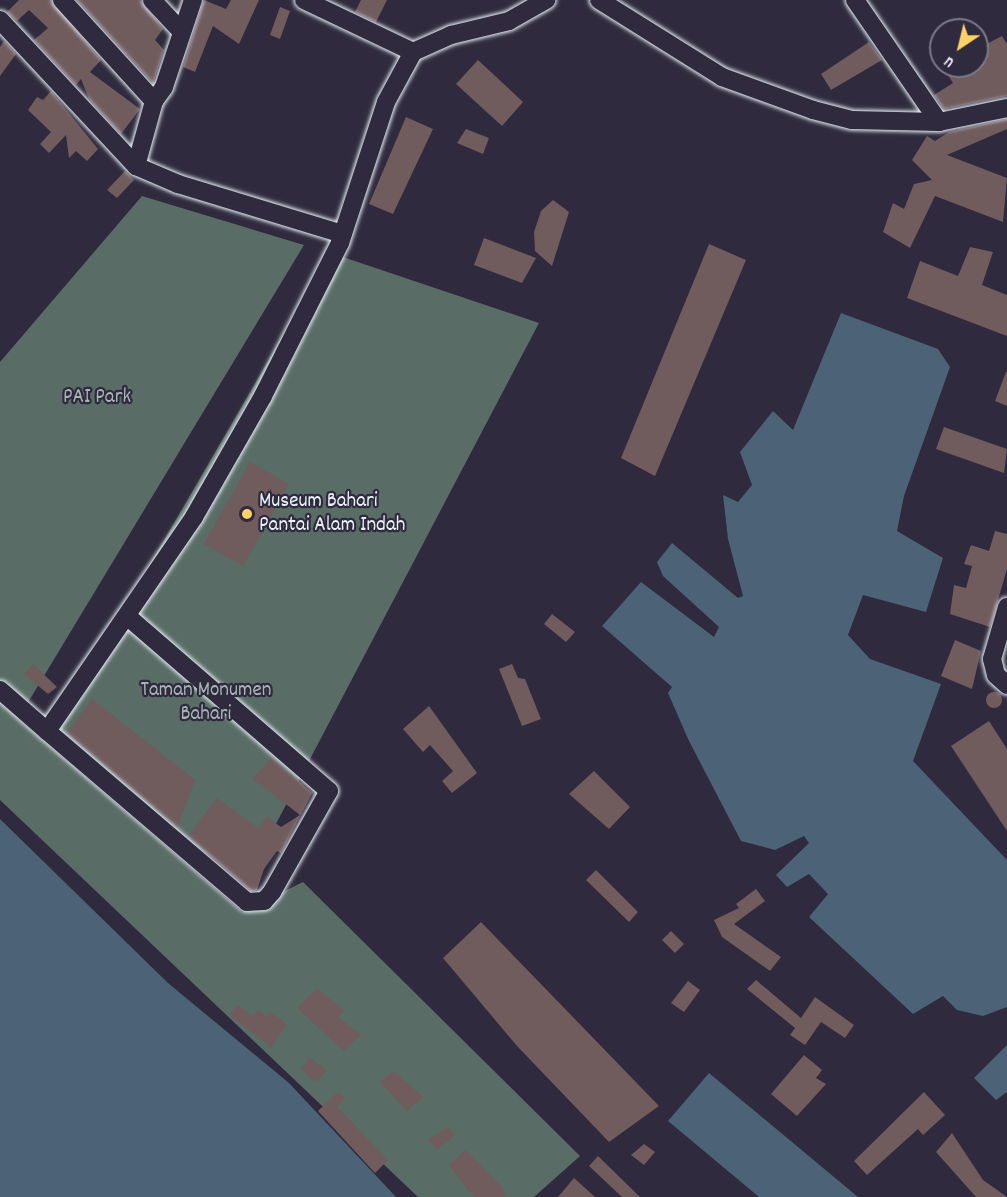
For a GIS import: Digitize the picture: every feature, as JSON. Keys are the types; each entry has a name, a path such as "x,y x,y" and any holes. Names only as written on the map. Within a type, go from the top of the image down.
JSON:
{"street":[{"path":"62,0 154,101"},
{"path":"152,0 181,31"},
{"path":"136,166 154,101 164,87 193,0"},
{"path":"304,0 413,52"},
{"path":"47,731 128,617 231,454 343,234 386,102 413,52 451,35 509,21 546,0"},
{"path":"599,0 722,77 759,94 852,120 939,122 1007,108"},
{"path":"855,0 939,122"},
{"path":"0,20 136,166 240,204 343,234"},
{"path":"1007,607 992,659 996,675 1007,686"},
{"path":"0,690 247,902 264,901 272,892 329,790 128,617"}],"green space":[{"name":"PAI Park","path":"142,196 304,245 18,719 242,912 303,882 580,1156 534,1197 418,1197 0,800 0,362"},
{"name":"Taman Monumen Bahari","path":"331,253 539,323 246,881 176,832 63,739 56,726"}],"water":[{"path":"841,313 938,349 950,367 904,496 897,531 943,558 926,612 863,595 848,635 870,659 941,684 913,761 1007,860 1007,1007 983,1016 957,1010 943,996 913,1014 809,917 828,894 809,874 787,887 776,875 809,843 804,836 775,850 741,841 689,741 668,693 672,687 602,626 641,582 714,637 719,627 663,576 657,562 672,543 738,598 743,596 728,539 723,495 738,502 752,485 740,452 773,411 793,430"},
{"path":"0,819 168,983 289,1083 396,1197 0,1197"},
{"path":"1007,1045 1007,1092 996,1100 974,1078"},
{"path":"709,1073 858,1197 759,1197 668,1121"}],"building":[{"path":"19,0 51,0 101,60 90,72 140,109 121,134 89,99 81,79 76,85 34,40 48,28 29,10 17,21 7,12"},
{"path":"77,0 140,0 163,29 155,40 164,50 153,83"},
{"path":"204,0 226,9 231,0 259,0 239,44 213,26 195,72 183,67"},
{"path":"361,0 387,0 376,22 355,12"},
{"path":"280,7 290,11 280,39 270,35"},
{"path":"1002,36 1007,44 1007,96 944,109 934,95 953,83 950,78 989,78 989,43"},
{"path":"4,41 16,54 0,76 0,47"},
{"path":"869,42 882,60 831,90 821,74"},
{"path":"478,60 523,102 502,126 456,84"},
{"path":"51,91 98,149 87,161 76,151 69,158 66,135 49,153 40,144 51,132 28,110 37,97 43,100"},
{"path":"406,117 433,129 393,214 369,204"},
{"path":"1007,119 1007,129 947,155 1007,178 1003,222 935,196 910,248 883,232 893,203 904,209 914,184 932,180 912,160 927,136 935,141 949,132"},
{"path":"466,129 489,138 483,154 457,143"},
{"path":"125,171 134,180 117,198 107,190"},
{"path":"553,200 569,212 552,266 535,251 534,232 541,211"},
{"path":"484,238 536,258 522,283 474,265"},
{"path":"709,244 746,260 655,476 621,458"},
{"path":"970,247 993,252 982,285 1007,295 1007,336 907,298 920,261 958,276"},
{"path":"1007,372 1007,406 995,401"},
{"path":"944,427 1007,449 1004,473 936,449"},
{"name":"Museum Bahari Pantai Alam Indah","path":"250,462 289,484 243,566 204,544"},
{"path":"995,531 1007,534 1007,569 990,627 950,614 954,585 966,588 972,566 964,564 971,545 989,551"},
{"path":"552,614 575,632 566,642 544,624"},
{"path":"955,640 981,651 972,689 941,676"},
{"path":"33,664 57,687 48,694 24,674"},
{"path":"512,664 518,678 525,679 541,719 522,726 499,669"},
{"path":"994,692 1000,694 1002,700 1000,706 994,708 988,706 986,700 988,694"},
{"path":"92,699 195,780 177,828 67,733"},
{"path":"429,706 477,773 452,793 442,781 453,771 430,745 423,752 403,729"},
{"path":"989,721 1007,749 1007,831 951,746"},
{"path":"272,757 312,793 281,853 277,851 264,869 257,890 251,891 188,836 217,798 258,828 267,817 281,827 300,815 253,779"},
{"path":"594,771 630,807 609,829 569,794"},
{"path":"596,870 638,912 629,922 586,880"},
{"path":"756,889 765,901 734,924 781,957 770,971 722,937 714,920 739,908 736,904"},
{"path":"481,922 659,1106 609,1142 517,1046 443,958"},
{"path":"671,931 684,944 675,953 662,940"},
{"path":"756,980 801,1018 815,997 854,1025 845,1038 821,1022 805,1045 790,1035 795,1028 747,989"},
{"path":"688,981 700,990 684,1012 671,1003"},
{"path":"317,988 344,1011 338,1017 361,1035 344,1051 297,1008"},
{"path":"238,1005 253,1016 258,1010 267,1017 270,1012 287,1024 271,1047 229,1015"},
{"path":"804,1055 822,1070 816,1078 826,1084 797,1116 771,1094"},
{"path":"310,1058 327,1071 315,1082 301,1069"},
{"path":"394,1071 423,1097 407,1111 380,1082"},
{"path":"338,1092 345,1098 337,1107 388,1160 375,1173 318,1111"},
{"path":"924,1092 945,1115 923,1135 918,1129 867,1175 854,1161"},
{"path":"448,1127 455,1136 437,1149 428,1140"},
{"path":"952,1133 983,1180 1007,1197 976,1197 936,1152"},
{"path":"644,1144 655,1152 644,1165 631,1155"},
{"path":"466,1150 499,1184 506,1197 475,1197 468,1190 449,1165"},
{"path":"598,1156 640,1197 622,1197 589,1166"},
{"path":"574,1178 595,1197 558,1197"}],"place":[{"name":"Museum Bahari Pantai Alam Indah","path":"247,514"}]}
